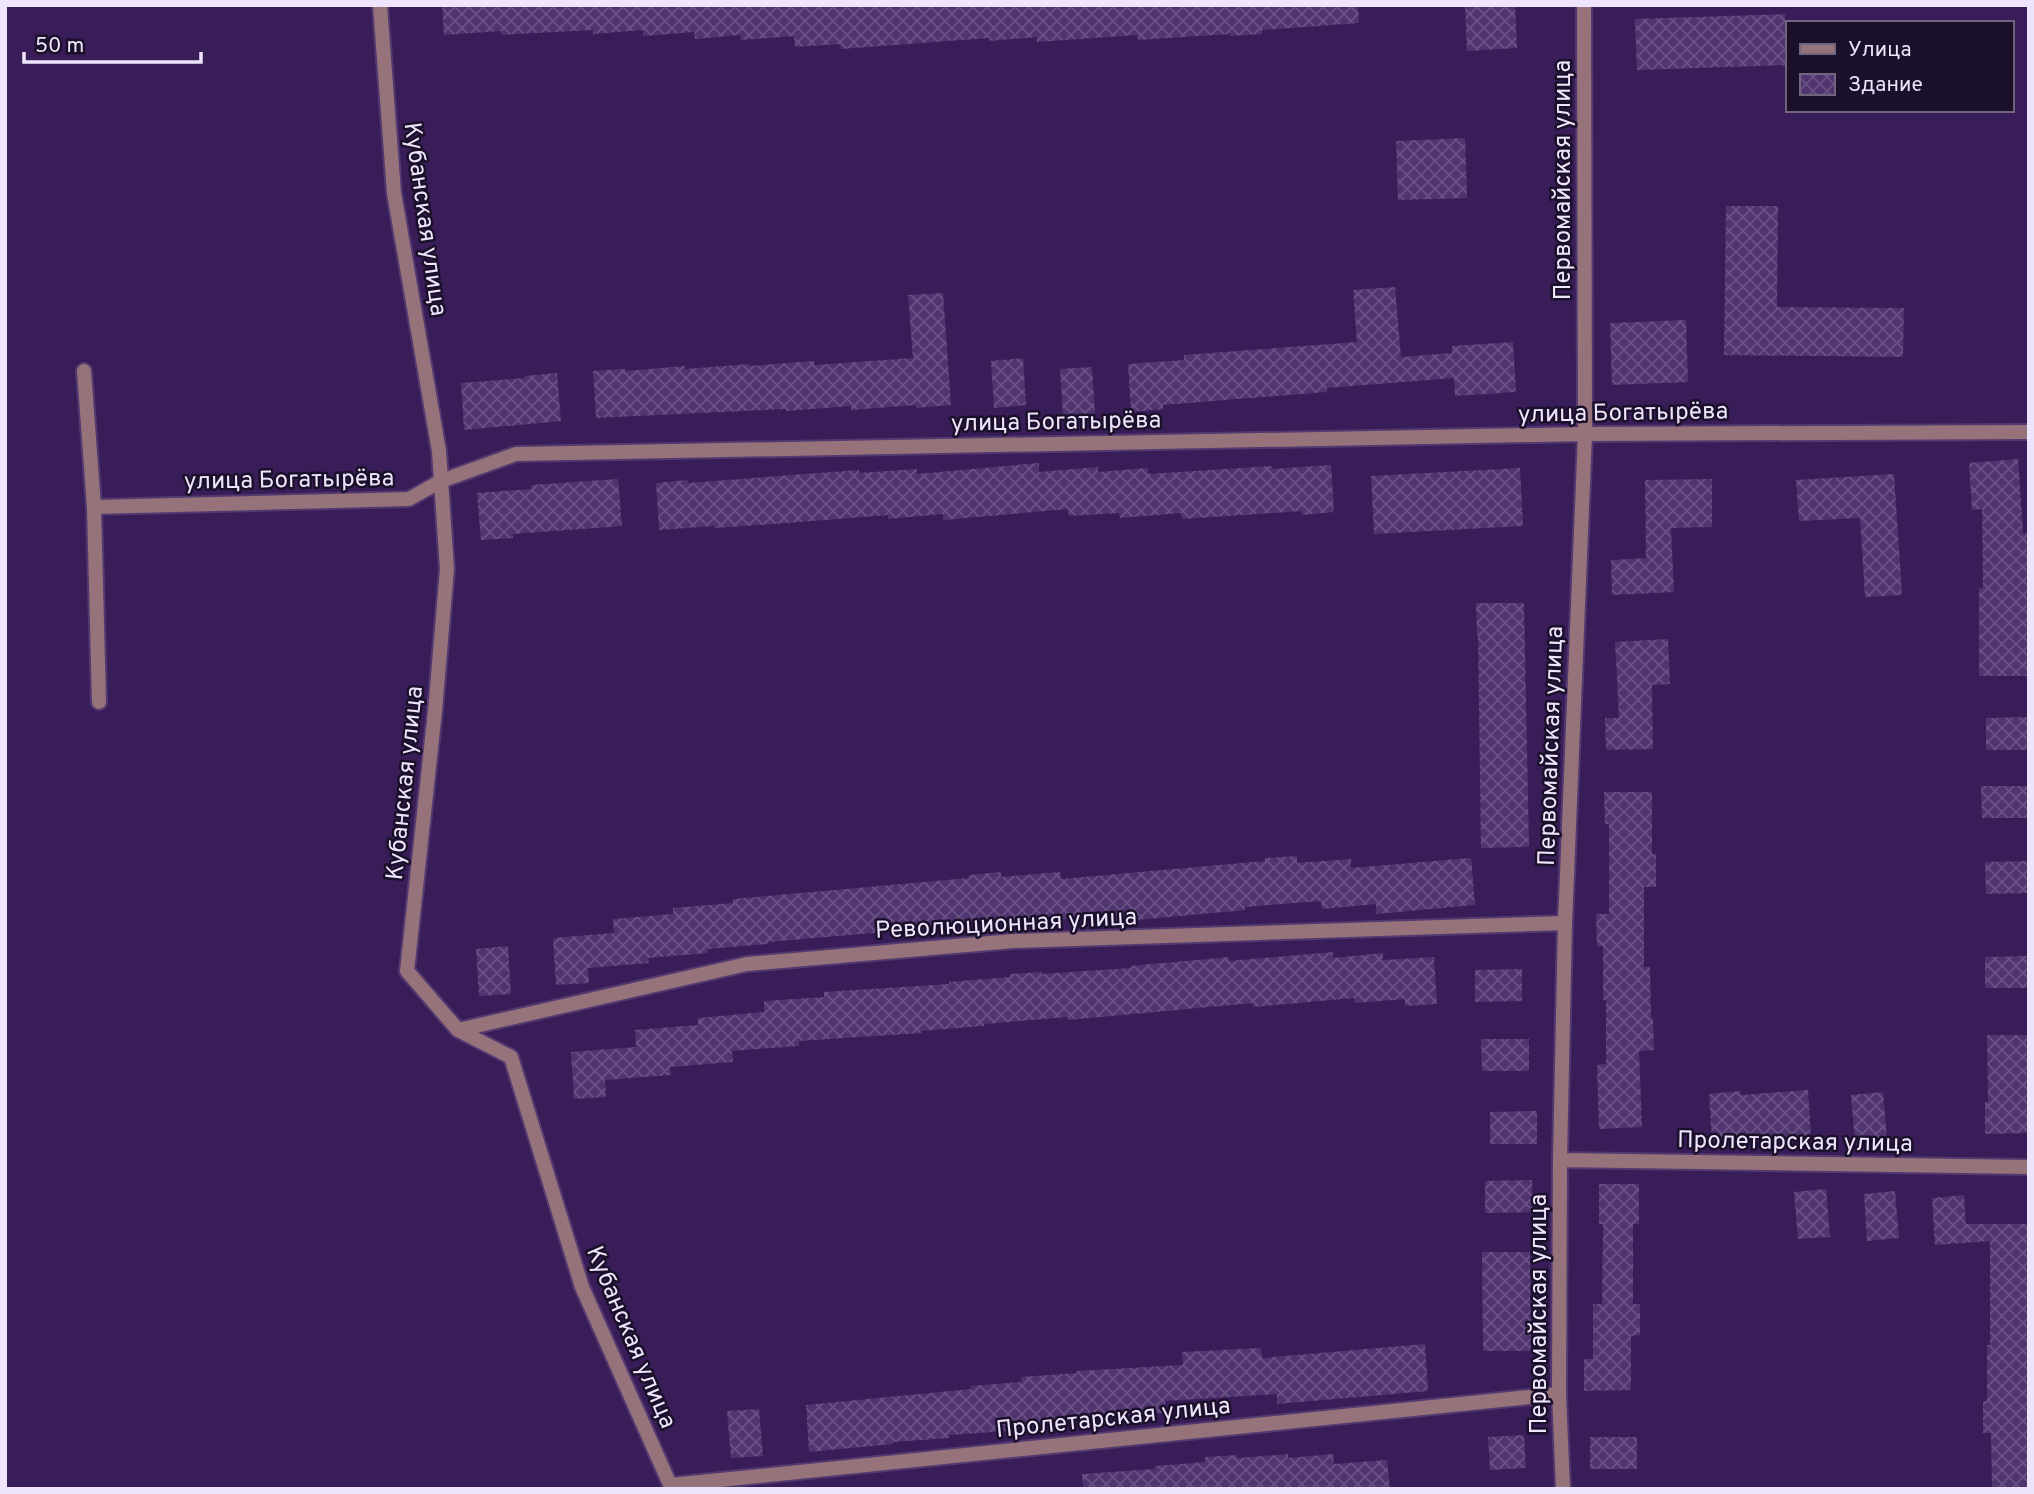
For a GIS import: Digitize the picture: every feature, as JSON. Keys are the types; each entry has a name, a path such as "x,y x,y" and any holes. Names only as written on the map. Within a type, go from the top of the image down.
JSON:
{"street":[{"name":"Кубанская улица","path":"380,5 394,192 439,451 447,569 435,711 407,971 458,1030 511,1057 582,1287 672,1487"},
{"name":"Первомайская улица","path":"1563,1489 1559,1394 1560,1160 1565,923 1585,434 1584,5"},
{"path":"84,372 94,507 99,702"},
{"name":"улица Богатырёва","path":"94,507 409,499 441,481 516,454 1585,434 2029,432"},
{"name":"Революционная улица","path":"458,1030 747,964 1013,941 1565,923"},
{"name":"Пролетарская улица","path":"1560,1160 2029,1167"},
{"name":"Пролетарская улица","path":"672,1487 1559,1394"}],"building":[{"path":"442,5 1358,5 1359,23 1262,30 1262,34 1230,36 1138,40 1137,35 1037,42 1037,37 989,41 989,38 841,49 840,44 795,47 794,36 741,40 740,35 695,39 694,32 643,36 643,30 593,34 593,30 444,35"},
{"path":"1465,5 1515,5 1517,48 1467,51"},
{"path":"1785,14 1786,65 1637,70 1635,19"},
{"path":"1465,138 1467,198 1398,200 1396,141"},
{"path":"1726,206 1778,206 1777,307 1904,308 1903,357 1724,355"},
{"path":"1395,287 1401,357 1452,353 1452,346 1513,342 1516,392 1455,396 1454,378 1327,388 1327,392 1163,405 1163,409 1131,412 1128,364 1184,360 1184,355 1357,342 1353,290"},
{"path":"943,293 951,405 851,410 851,406 596,418 593,371 685,366 685,369 814,361 814,365 913,358 908,295"},
{"path":"1686,320 1688,382 1612,385 1610,323"},
{"path":"1023,358 1026,405 994,408 991,361"},
{"path":"1092,367 1095,414 1063,416 1060,369"},
{"path":"557,373 561,421 464,430 461,383"},
{"path":"2018,459 2023,533 2029,533 2027,676 1979,676 1979,588 1983,588 1982,509 1972,510 1969,463"},
{"path":"1039,463 1039,472 1098,467 1098,472 1148,468 1148,474 1331,465 1334,512 1302,515 1302,511 1182,519 1181,513 1120,518 1119,513 1069,516 1068,509 943,520 943,514 888,519 888,515 659,530 656,483 859,470 859,473 917,469 917,474"},
{"path":"1520,468 1523,526 1374,534 1371,476"},
{"path":"1894,474 1902,595 1865,597 1860,518 1799,521 1796,480"},
{"path":"618,479 622,526 513,534 513,538 481,540 477,493 532,489 531,485"},
{"path":"1712,479 1712,527 1671,528 1674,592 1612,595 1611,560 1646,558 1645,480"},
{"path":"1476,603 1524,603 1529,847 1481,848"},
{"path":"1668,639 1670,684 1652,685 1653,749 1606,750 1605,718 1619,718 1615,642"},
{"path":"2029,717 2029,750 1986,750 1986,718"},
{"path":"1981,786 2029,786 2029,818 1982,818"},
{"path":"1604,792 1652,792 1652,854 1656,854 1656,887 1644,887 1644,967 1650,967 1654,1050 1639,1051 1642,1127 1599,1129 1597,1065 1606,1064 1606,1000 1603,1000 1603,946 1597,946 1596,914 1609,914 1609,824 1605,824"},
{"path":"1297,856 1297,863 1351,859 1351,868 1471,858 1475,905 1376,914 1376,904 1322,909 1321,901 1093,924 1093,917 1032,922 1031,918 943,925 768,942 708,949 708,953 648,958 649,963 588,968 589,983 556,985 553,938 614,933 613,919 673,914 673,908 733,903 733,899 969,878 969,875 1001,872 1001,877 1060,872 1061,879"},
{"path":"2029,861 2029,893 1986,894 1985,862"},
{"path":"508,946 511,994 479,996 476,949"},
{"path":"1333,952 1333,958 1383,953 1383,960 1434,957 1437,1004 1405,1006 1405,999 1354,1003 1354,998 1253,1007 1253,1003 1068,1020 1068,1017 984,1024 921,1033 799,1041 799,1046 732,1051 733,1062 670,1067 671,1075 605,1080 606,1097 574,1099 571,1052 636,1047 635,1030 698,1025 698,1018 764,1012 764,1001 824,997 824,992 949,984 1010,977 1010,974 1131,968 1229,957 1229,961"},
{"path":"2029,956 2029,988 1985,988 1985,957"},
{"path":"1522,969 1522,1001 1475,1002 1475,970"},
{"path":"1987,1035 2029,1035 2029,1133 1985,1134 1985,1102 1988,1102"},
{"path":"1481,1039 1529,1039 1529,1071 1482,1071"},
{"path":"1808,1090 1811,1137 1779,1140 1779,1136 1712,1141 1709,1094 1740,1091 1741,1095"},
{"path":"1883,1092 1887,1139 1855,1142 1851,1095"},
{"path":"1537,1111 1537,1144 1490,1144 1490,1112"},
{"path":"1532,1180 1533,1212 1485,1213 1485,1181"},
{"path":"1599,1184 1639,1184 1639,1224 1633,1224 1633,1304 1640,1304 1640,1335 1631,1336 1631,1390 1584,1391 1584,1359 1593,1359 1593,1304 1602,1304 1603,1224 1599,1224"},
{"path":"1826,1189 1830,1237 1798,1239 1794,1192"},
{"path":"1895,1191 1899,1238 1867,1241 1864,1194"},
{"path":"1964,1195 1966,1224 2029,1224 2029,1489 1992,1489 1991,1433 1983,1433 1983,1401 1987,1401 1987,1345 1990,1345 1990,1241 1935,1245 1932,1198"},
{"path":"1482,1252 1530,1252 1531,1351 1483,1351"},
{"path":"1425,1344 1428,1391 1277,1404 1277,1394 1165,1401 1166,1413 1057,1420 1006,1426 1007,1431 949,1435 949,1438 809,1452 806,1405 971,1389 971,1386 1022,1382 1021,1377 1077,1371 1183,1365 1182,1352 1261,1348 1262,1358"},
{"path":"759,1409 763,1456 731,1458 727,1411"},
{"path":"1524,1435 1526,1468 1490,1470 1488,1437"},
{"path":"1590,1437 1637,1437 1637,1469 1590,1469"},
{"path":"1288,1454 1288,1458 1333,1454 1334,1464 1387,1460 1390,1489 1083,1489 1082,1474 1155,1469 1155,1466 1205,1462 1205,1457 1237,1455 1237,1458"}]}
